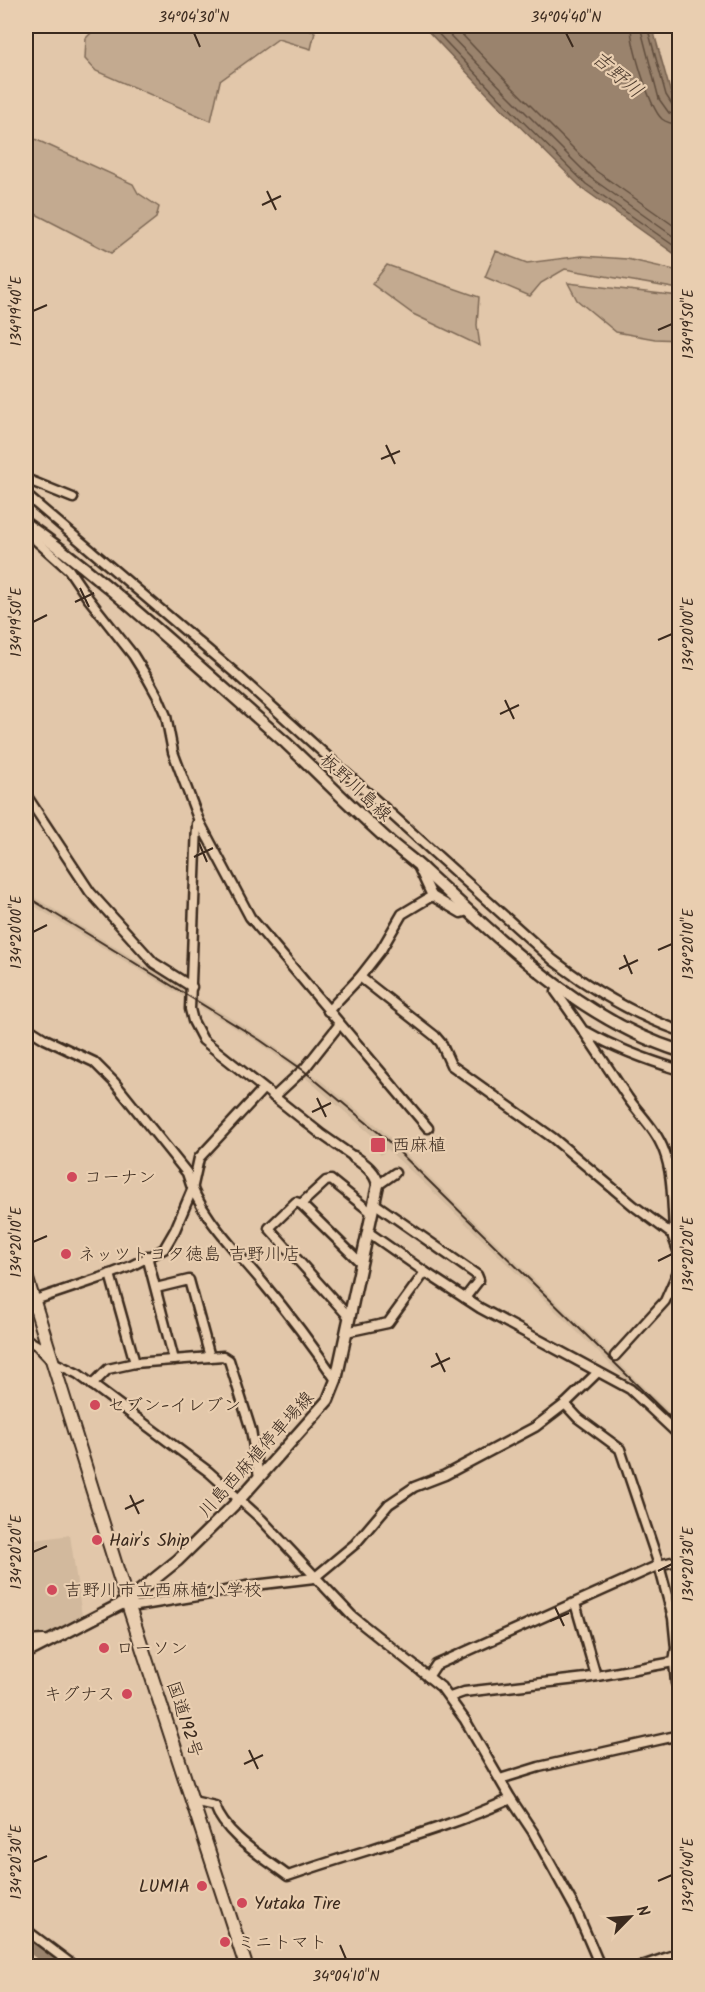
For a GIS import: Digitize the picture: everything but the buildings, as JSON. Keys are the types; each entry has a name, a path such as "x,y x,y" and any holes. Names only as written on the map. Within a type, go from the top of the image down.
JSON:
{"highway":[{"name":"国道192号","path":"26,1276 29,1302 53,1362 127,1600 246,1966"}],"main road":[{"name":"板野川島線","path":"28,524 70,556 180,650 285,742 387,839 559,987 604,1018 650,1040 680,1051"},
{"path":"354,1157 366,1166 377,1179 378,1185"},
{"name":"川島西麻植停車場線","path":"26,1653 127,1600 195,1545 239,1500 328,1400 336,1380 378,1185"}],"street":[{"path":"26,479 73,498"},
{"path":"26,495 235,673 553,960 628,1010 680,1031"},
{"path":"28,524 28,532 77,579 88,598 133,655 148,679 166,716 173,752 200,820 250,917 428,1128"},
{"path":"26,795 90,892 154,963 192,987"},
{"path":"200,820 197,824 191,1014 203,1040 263,1089 354,1157"},
{"path":"418,864 432,896 461,913 468,911"},
{"path":"328,1011 360,977 381,950 402,914 432,896"},
{"path":"360,977 435,1036 441,1043 451,1065 553,1138 634,1206 669,1232 676,1231"},
{"path":"559,987 556,992 584,1030 664,1151 676,1231 673,1237 680,1256"},
{"path":"274,1097 305,1068 339,1024"},
{"path":"26,1027 45,1039 94,1062 114,1082 187,1173 192,1190 206,1214 295,1323 336,1380"},
{"path":"584,1030 611,1045 680,1070"},
{"path":"29,1302 110,1274 164,1249 192,1190 199,1158 263,1089"},
{"path":"378,1185 395,1173"},
{"path":"301,1204 326,1181 331,1180 477,1275 479,1280 465,1298"},
{"path":"349,1317 269,1228 296,1202 301,1204 361,1263"},
{"path":"368,1232 424,1272 502,1321 630,1389 680,1436"},
{"path":"147,1256 174,1360"},
{"path":"615,1356 665,1302 680,1267"},
{"path":"346,1332 388,1323 424,1272"},
{"path":"110,1274 135,1363"},
{"path":"156,1288 189,1280 210,1357"},
{"path":"26,1339 38,1346 53,1362 78,1374 187,1455 239,1500 352,1616 441,1687 450,1697 532,1832 576,1910 600,1966"},
{"path":"92,1384 108,1369 135,1363 223,1356 229,1360 251,1431 260,1477"},
{"path":"127,1600 138,1606 246,1586 314,1578 355,1544 389,1504 414,1487 445,1475 535,1427 565,1404 598,1372"},
{"path":"565,1404 578,1418 620,1449 659,1565 673,1618 677,1661 676,1683 680,1690"},
{"path":"428,1677 436,1665 659,1565 680,1560"},
{"path":"575,1603 596,1676"},
{"path":"26,1641 47,1641"},
{"path":"450,1697 464,1692 596,1676 677,1661"},
{"path":"500,1779 539,1767 680,1735"},
{"path":"193,1801 215,1806 227,1828 288,1876 448,1824 511,1799"},
{"path":"26,1930 68,1965"},
{"path":"642,1966 680,1953"}],"shaded area":[{"path":"98,26 297,26 315,32 311,49 278,39 220,81 211,121 96,71 85,59 86,38"},
{"path":"26,135 133,184 138,193 159,207 156,218 111,253 26,209"},
{"path":"496,251 527,263 582,256 627,259 679,271 679,289 565,269 541,283 530,296 485,277"},
{"path":"387,265 479,297 477,325 480,346 413,314 372,284"},
{"path":"568,283 679,296 679,340 655,339 616,332 577,300"},
{"path":"26,892 261,1037 305,1068 380,1128 679,1422 679,1431 428,1187 387,1149 381,1155 369,1143 374,1137 300,1073 258,1042 26,901"},
{"name":"吉野川市立西麻植小学校","path":"70,1535 82,1616 43,1636 26,1639 26,1564 30,1563 28,1541"}],"water":[{"name":"吉野川","path":"423,26 652,26 671,94 679,106 679,257 582,188 495,102"}],"waterway":[{"path":"26,1942 58,1966"}],"railway":[{"path":"26,896 260,1040 303,1070 385,1138 680,1427"}],"place":[{"name":"西麻植","path":"378,1145"},
{"name":"コーナン","path":"72,1177"},
{"name":"ネッツトヨタ徳島 吉野川店","path":"66,1254"},
{"name":"セブン-イレブン","path":"95,1405"},
{"name":"Hair's Ship","path":"97,1540"},
{"name":"吉野川市立西麻植小学校","path":"52,1590"},
{"name":"ローソン","path":"104,1648"},
{"name":"キグナス","path":"127,1694"},
{"name":"LUMIA","path":"202,1886"},
{"name":"Yutaka Tire","path":"242,1903"},
{"name":"ミニトマト","path":"225,1942"}]}
